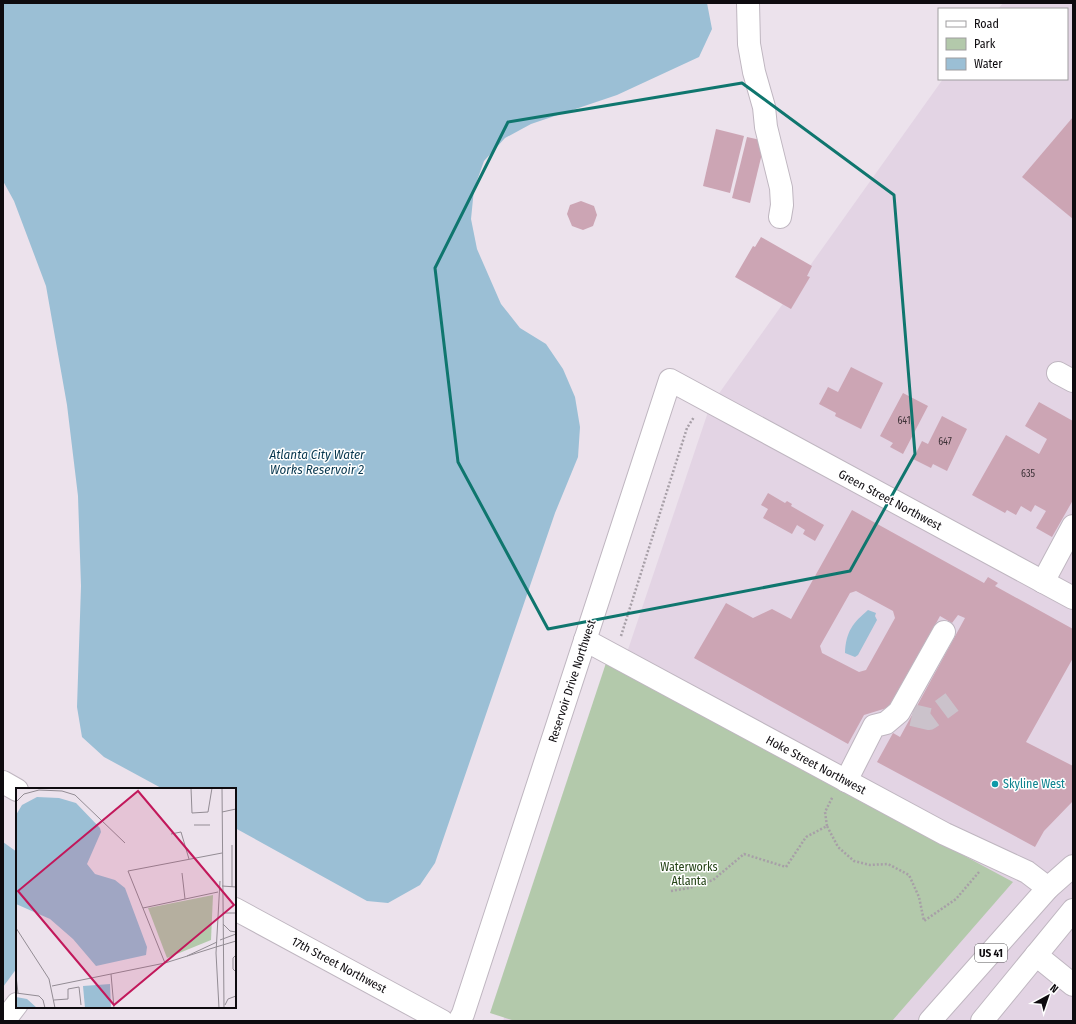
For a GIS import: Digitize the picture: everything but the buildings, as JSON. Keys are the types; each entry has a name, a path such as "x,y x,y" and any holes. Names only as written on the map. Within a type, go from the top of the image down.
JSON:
{"main road":[{"path":"748,3 749,44 781,188 782,205 780,217"},
{"name":"Reservoir Drive Northwest","path":"459,1021 670,380 708,401"},
{"name":"Green Street Northwest","path":"708,401 1073,598"},
{"path":"1043,582 1073,526"},
{"path":"844,779 874,726 886,723 906,714 944,632"},
{"name":"Hoke Street Northwest","path":"585,640 945,834 1027,872 1048,888"},
{"path":"3,782 16,789"},
{"name":"US 41","path":"930,1021 1048,888 1073,866"},
{"name":"17th Street Northwest","path":"236,910 442,1021"},
{"path":"983,1021 1073,910"},
{"path":"1036,955 1073,985"},
{"path":"4,1021 16,1005"}],"path":[{"path":"620,638 687,428 694,417 708,401"},
{"path":"844,779 825,812 827,826 838,847 854,861 870,865 888,864 909,875 918,897 924,922 956,899 980,871"},
{"path":"671,891 689,888 713,880 744,854 786,868 806,837 827,826"}],"highlighted area":[{"path":"742,83 894,195 915,454 850,571 548,629 458,462 435,268 508,122"}],"shaded area":[{"path":"1003,3 1073,3 1073,1021 503,1021 710,406 942,80 1068,80 1068,8 999,8"}],"green space":[{"name":"Waterworks Atlanta","path":"606,663 1013,882 892,1021 515,1021 490,1013"}],"water":[{"name":"Atlanta City Water Works Reservoir 2","path":"3,3 707,3 712,29 699,57 617,95 531,124 505,138 484,161 474,189 471,219 477,249 501,304 520,328 546,344 563,369 575,397 580,427 578,457 555,513 435,863 420,885 388,903 367,901 236,829 236,788 161,788 104,757 82,737 77,707 81,586 78,496 67,405 46,286 14,201 3,181"},
{"path":"868,610 876,613 875,616 877,620 858,655 855,657 845,653 847,639 851,628"},
{"path":"3,842 16,851 16,969 3,987"}],"tunnel":[{"path":"912,715 929,719 952,702"}],"place":[{"name":"Skyline West","path":"995,784"}]}
